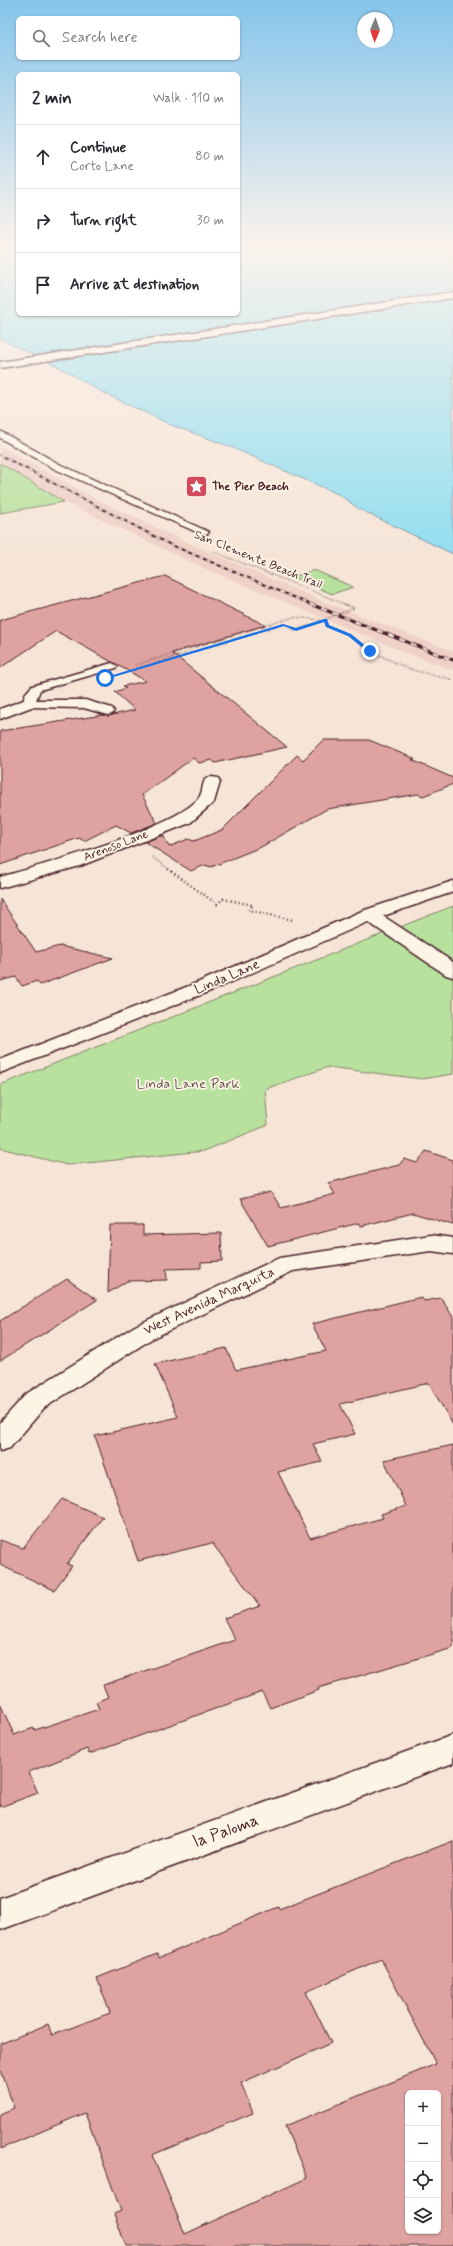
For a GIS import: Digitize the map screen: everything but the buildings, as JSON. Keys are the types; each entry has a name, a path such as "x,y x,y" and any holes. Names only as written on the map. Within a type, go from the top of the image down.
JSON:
{"street":[{"path":"0,365 97,350"},
{"path":"0,714 29,703"},
{"name":"Arenoso Lane","path":"0,883 74,862 184,819 208,798 212,782"},
{"name":"Linda Lane","path":"0,1067 206,986 369,915 453,886"},
{"path":"369,915 453,971"},
{"name":"West Avenida Marquita","path":"0,1441 35,1401 144,1332 288,1264 431,1243 453,1246"},
{"name":"la Paloma","path":"0,1914 453,1749"}],"lane":[{"path":"0,434 58,467 204,532"},
{"path":"108,711 85,704 29,703 31,694 36,688 112,666"}],"path":[{"name":"San Clemente Beach Trail","path":"206,548 354,608 325,620"},
{"path":"132,666 294,618 325,620"},
{"path":"128,671 284,624 296,630 325,620"},
{"path":"325,620 327,626 349,635 370,651 409,669 453,680"},
{"path":"131,841 217,904 223,898 253,905 249,910 290,918"}],"shaded area":[{"path":"0,446 94,498 182,540 322,601 453,651 453,670 409,654 204,568 64,502 0,463"}],"green space":[{"path":"0,463 64,502 0,513"},
{"path":"314,570 353,587 332,594 293,577"},
{"name":"Linda Lane Park","path":"453,906 453,1074 422,1079 328,1067 265,1089 268,1125 204,1151 67,1165 0,1148 0,1085"}],"water":[{"path":"23,350 453,350 453,554 359,509 340,495 226,445 171,425 98,390 63,369"}],"railway":[{"path":"0,455 169,544 312,605"},
{"path":"310,604 453,660"}],"place":[{"name":"The Pier Beach","path":"196,487"}],"route":[{"path":"105,678 284,624 296,630 325,620 327,626 349,635 370,651"}]}
